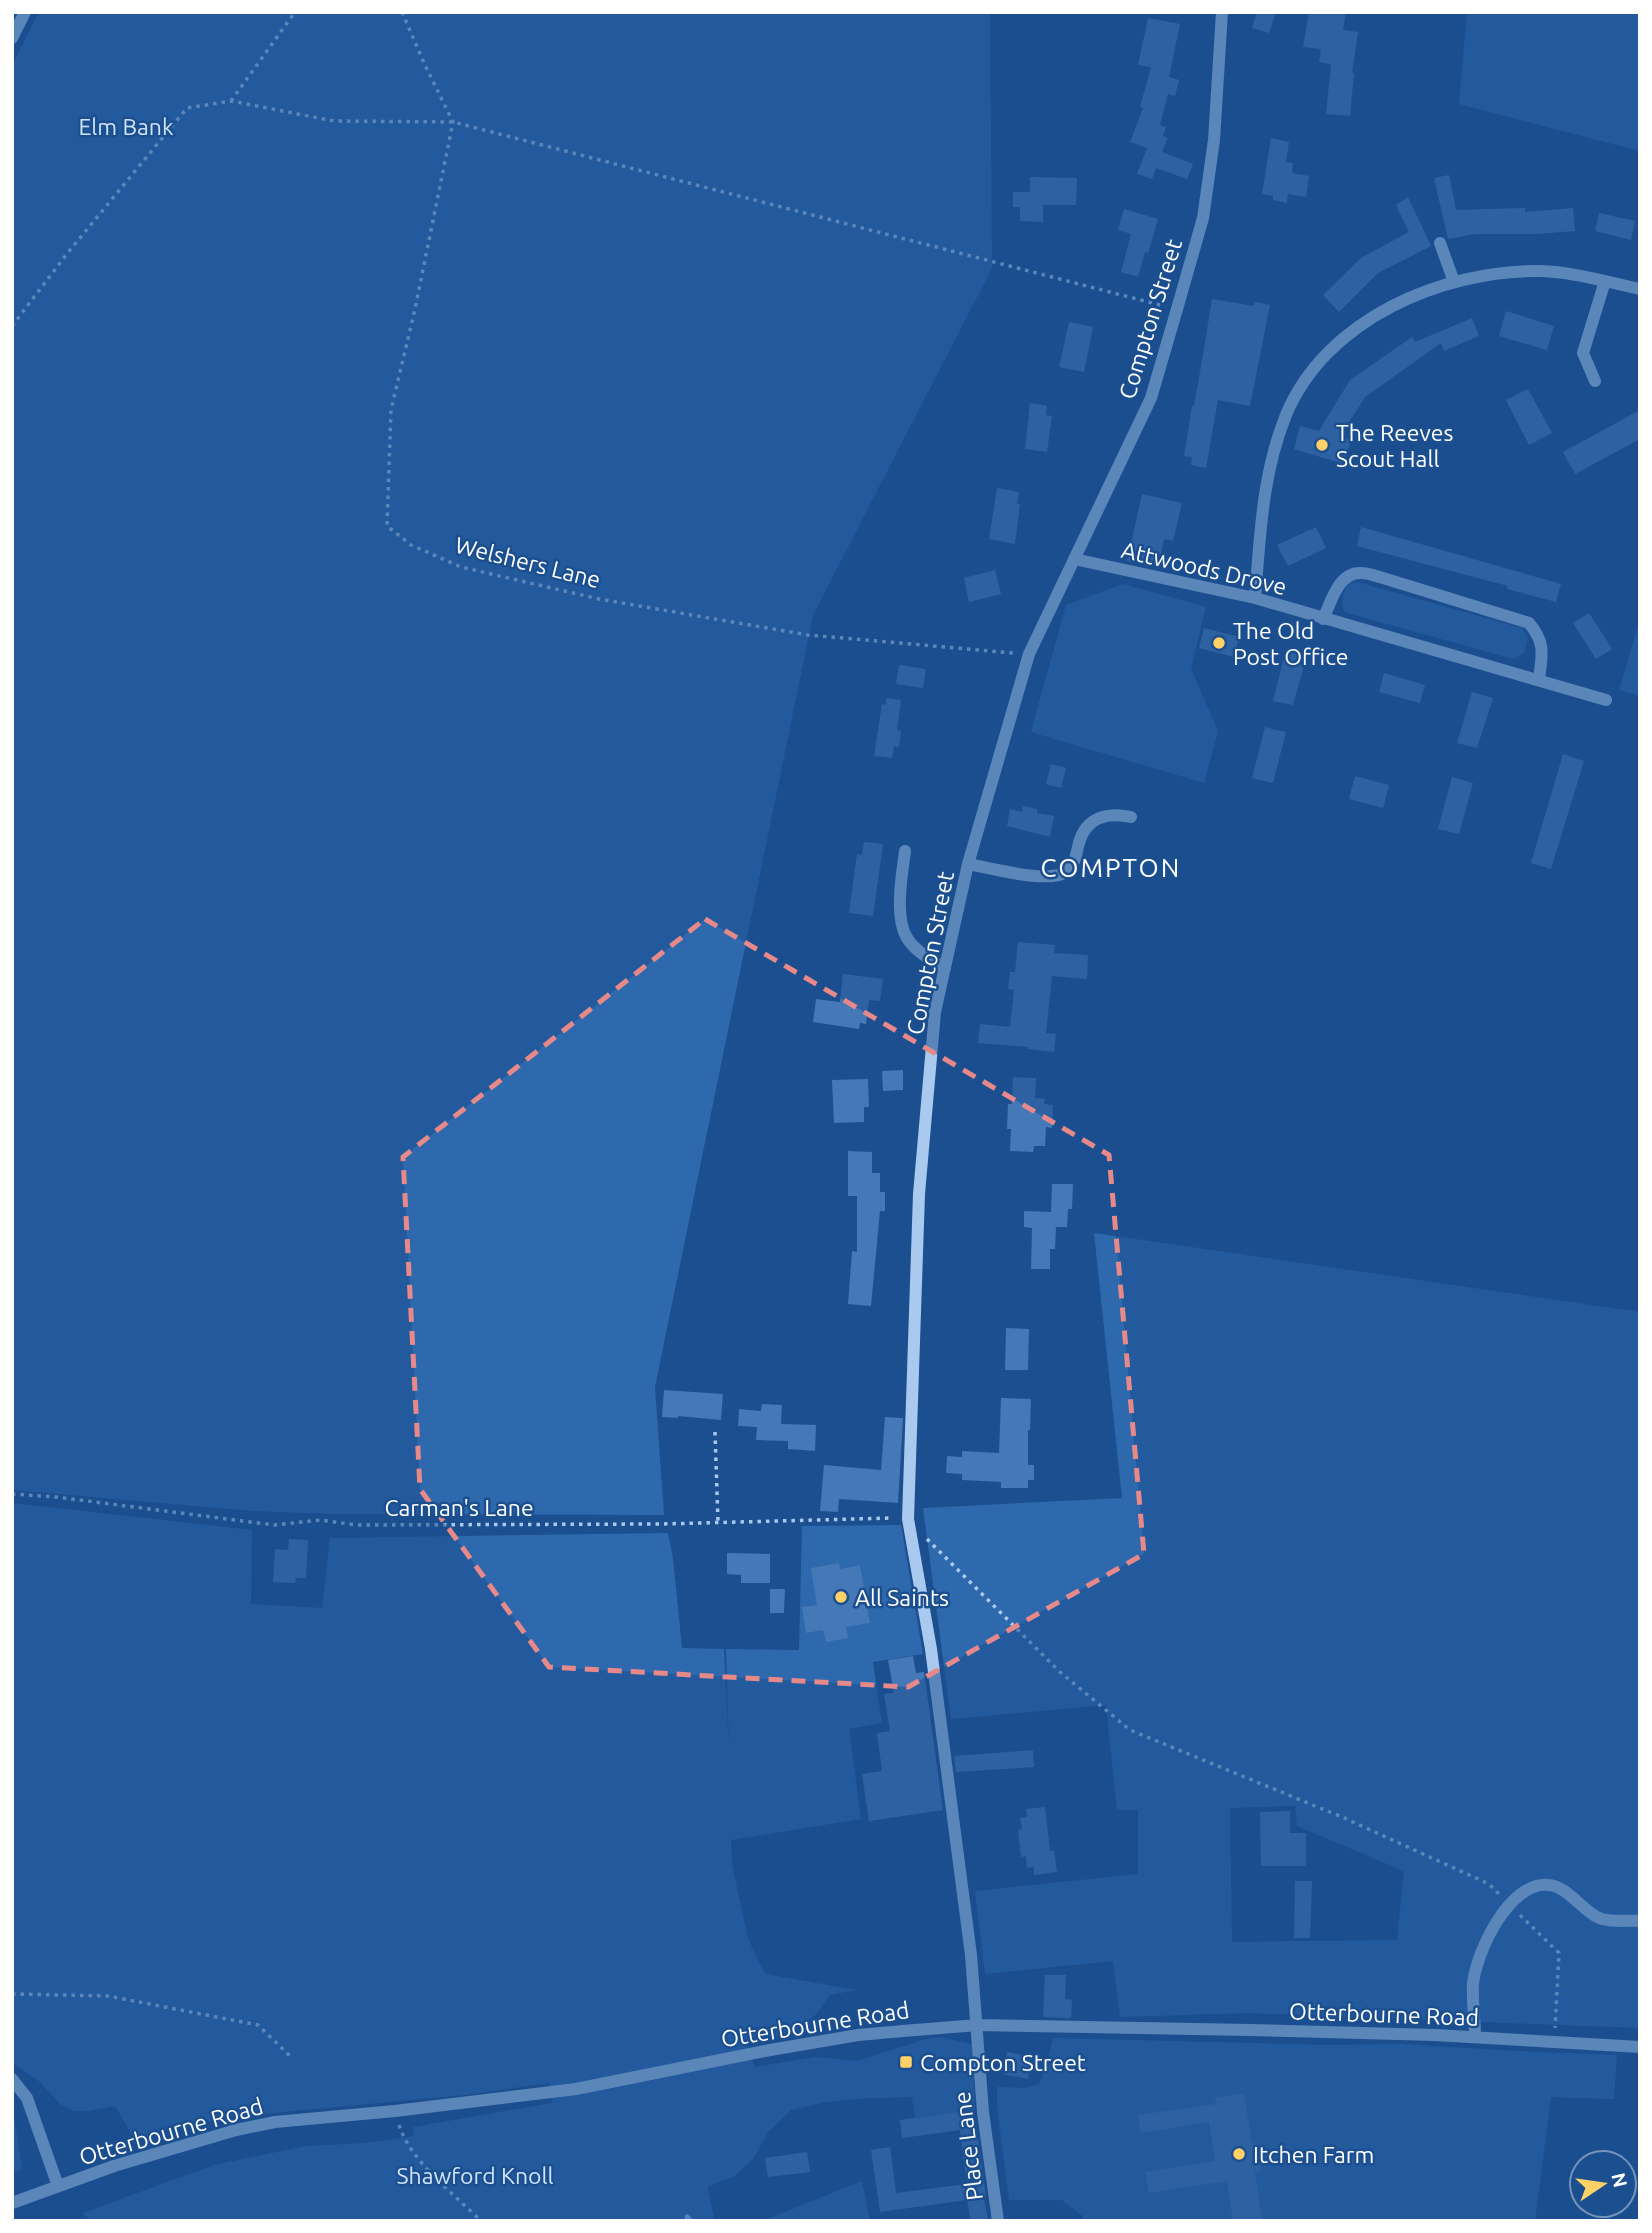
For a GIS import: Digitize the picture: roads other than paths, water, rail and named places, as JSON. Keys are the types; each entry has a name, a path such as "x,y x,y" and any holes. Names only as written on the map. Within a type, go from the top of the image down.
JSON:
{"street":[{"path":"12,38 25,12"},
{"name":"Compton Street","path":"978,2025 931,1649 908,1519 919,1194 935,1012 968,864 1029,654 1151,398 1177,309 1203,218 1214,140 1222,12"},
{"path":"1440,243 1454,282"},
{"path":"1255,598 1261,521 1270,464 1287,414 1321,359 1357,327 1405,300 1437,287 1497,273 1568,273 1640,289"},
{"path":"1594,381 1583,353 1605,281"},
{"name":"Attwoods Drove","path":"1074,559 1255,598 1606,700"},
{"path":"1323,619 1341,581 1360,572 1383,578 1529,624 1539,636 1541,644 1539,679"},
{"path":"968,864 1038,876 1065,873 1073,864 1089,823 1107,815 1131,817"},
{"path":"905,851 899,906 905,935 924,956 945,968"},
{"path":"1475,2038 1473,1983 1479,1958 1487,1938 1510,1905 1535,1885 1560,1887 1599,1918 1640,1921"},
{"name":"Otterbourne Road","path":"12,2203 114,2166 236,2130 275,2122 395,2111 576,2089 858,2035 978,2025 1475,2038 1640,2048"},
{"name":"Place Lane","path":"978,2025 983,2112 998,2221"},
{"path":"12,2080 27,2098 58,2186"}],"waterway":[{"path":"687,2217 691,2221"}],"place":[{"name":"The Reeves Scout Hall","path":"1322,445"},
{"name":"The Old Post Office","path":"1219,643"},
{"name":"All Saints","path":"841,1597"},
{"name":"Compton Street","path":"906,2062"},
{"name":"Itchen Farm","path":"1239,2154"}],"district":[{"name":"COMPTON","path":"1111,867"}],"park label":[{"name":"Elm Bank","path":"126,126"},
{"name":"Shawford Knoll","path":"475,2175"}]}
